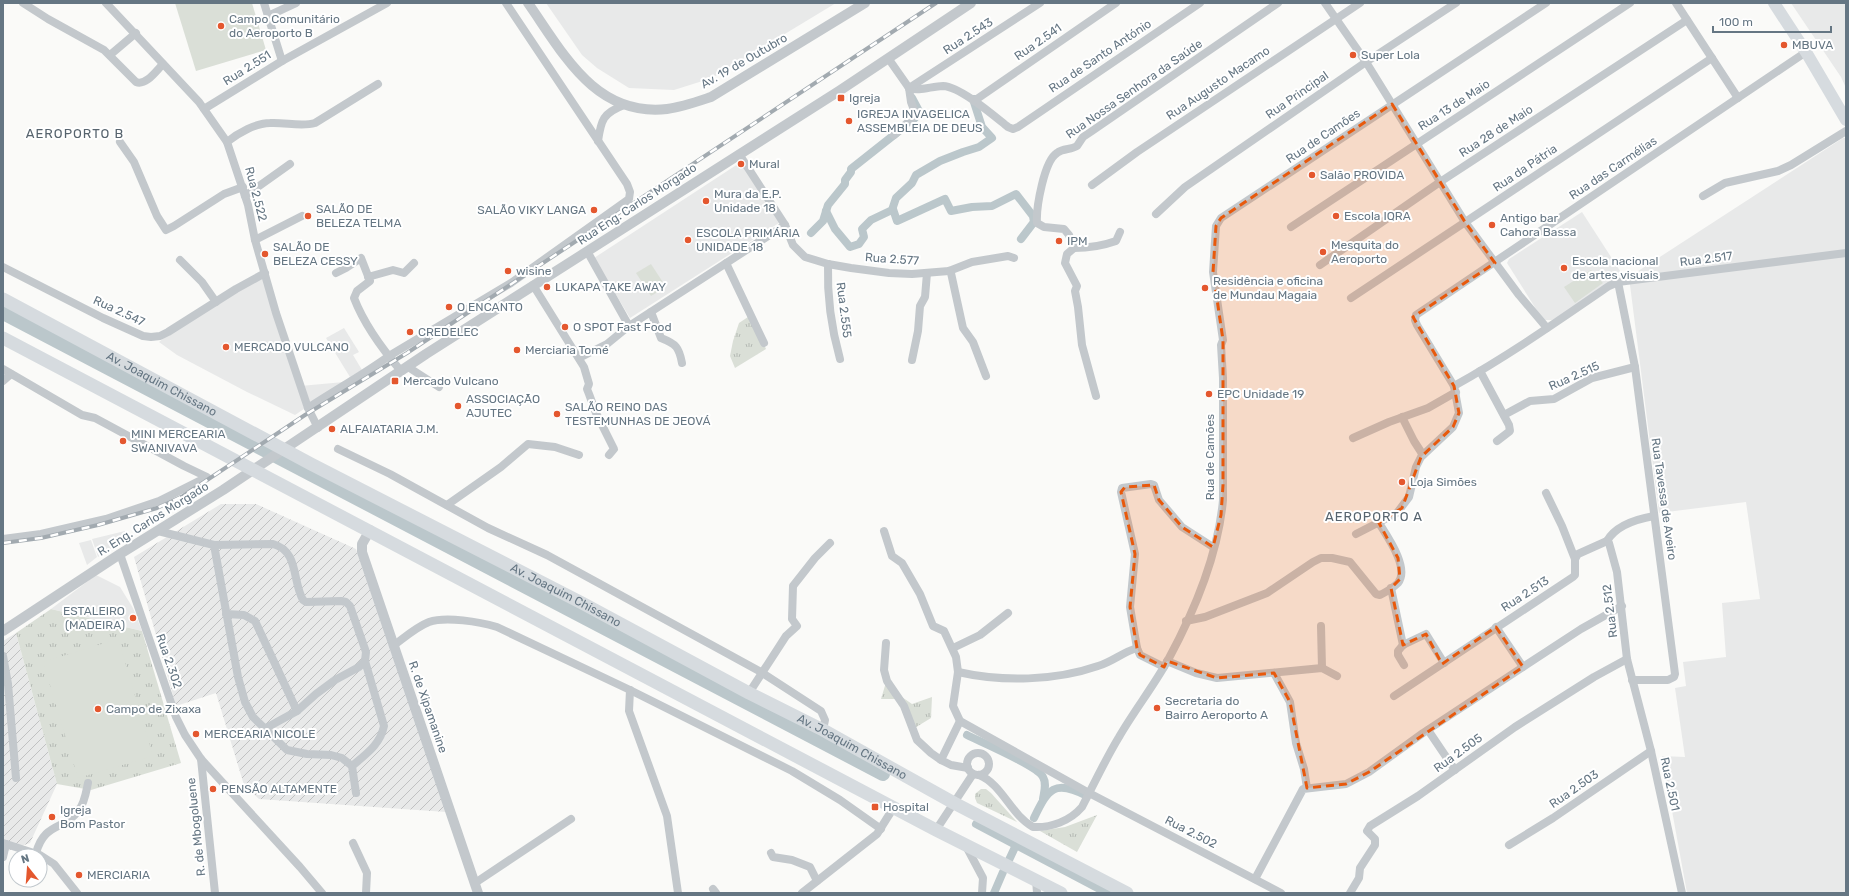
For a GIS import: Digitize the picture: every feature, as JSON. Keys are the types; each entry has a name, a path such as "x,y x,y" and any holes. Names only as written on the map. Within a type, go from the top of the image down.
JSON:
{"main road":[{"path":"1774,3 1806,52 1846,120"},
{"name":"Av. Joaquim Chissano","path":"3,299 311,464 582,603 749,693 823,730 954,803 1127,893"},
{"path":"3,338 879,798 936,830 1061,893"}],"street":[{"path":"23,3 48,19 95,44 110,55 136,82 140,84 145,82 163,64"},
{"name":"Rua 2.522","path":"106,3 136,33 204,109 227,142 243,187 255,240 265,273 308,408 317,428"},
{"path":"264,3 282,60"},
{"path":"268,16 296,3"},
{"name":"Rua 2.551","path":"204,109 282,60 387,3"},
{"path":"308,408 389,356 511,283 629,199 630,192 627,184 506,3"},
{"name":"Av. 19 de Outubro","path":"528,3 573,68 597,90 624,105 665,109 686,106 711,97 865,3"},
{"name":"Rua Eng. Carlos Morgado","path":"317,428 533,285 740,154 971,3"},
{"name":"Rua 2.543","path":"909,88 1040,3"},
{"name":"Rua 2.541","path":"974,101 1116,3"},
{"name":"Rua de Santo António","path":"974,101 1008,127 1018,127 1200,3"},
{"name":"Rua Nossa Senhora da Saúde","path":"1074,248 1069,235 1064,229 1039,226 1037,223 1036,213 1043,182 1052,157 1062,150 1077,146 1083,137 1278,3"},
{"path":"1325,3 1366,62 1465,222 1495,263 1547,328"},
{"name":"Rua Augusto Macamo","path":"1092,185 1137,152 1360,3"},
{"name":"Rua Principal","path":"1156,214 1185,187 1366,62 1456,3"},
{"name":"Rua de Camões","path":"973,772 990,781 1018,816 1033,827 1049,826 1074,815 1082,807 1120,735 1165,664 1186,621 1203,581 1221,515 1223,486 1223,378 1221,345 1223,340 1213,272 1216,226 1222,218 1546,3"},
{"name":"Rua 13 de Maio","path":"1291,227 1630,3"},
{"path":"1676,3 1738,98"},
{"name":"Rua 28 de Maio","path":"1320,265 1440,182 1687,20"},
{"path":"110,55 136,33"},
{"name":"Rua das Carmélias","path":"1455,389 1417,325 1415,318 1419,313 1806,52"},
{"path":"888,58 909,88 911,102 916,115 894,135"},
{"name":"Rua da Pátria","path":"1351,298 1712,58"},
{"path":"227,142 241,132 269,123 315,123 378,84"},
{"path":"909,88 949,87 974,101"},
{"path":"598,141 601,124 605,116 612,110 624,105"},
{"path":"1703,196 1717,186 1725,183 1778,171 1791,165 1846,131"},
{"path":"120,142 134,162 157,216 166,230 224,194 243,187"},
{"name":"Rua 2.577","path":"740,154 785,225 789,238 798,252 805,257 828,264 889,273 927,273 949,271 980,260 1010,255 1014,258"},
{"path":"245,196 290,164"},
{"path":"255,240 302,216"},
{"path":"579,358 607,344 629,326 785,225"},
{"path":"1096,396 1082,345 1075,291 1077,286 1065,263 1067,254 1074,248 1096,247 1116,241 1120,232"},
{"path":"587,251 629,326"},
{"name":"Rua 2.517","path":"1353,438 1402,417 1428,408 1480,371 1609,286 1618,282 1846,253"},
{"path":"336,273 361,258 369,283 357,291 354,298 389,356 404,369 439,387"},
{"path":"180,260 202,282 216,302"},
{"path":"368,277 393,270 404,273 414,263"},
{"path":"726,264 764,342"},
{"name":"Rua 2.555","path":"828,264 827,285 830,316 840,359"},
{"name":"Rua 2.547","path":"3,267 104,318 143,336 151,337 160,336 168,332 265,273"},
{"path":"949,271 951,273 963,328 973,342 986,376"},
{"path":"912,360 918,331 920,306 925,297 927,273"},
{"name":"Rua Tavessa de Aveiro","path":"1618,282 1635,368 1676,674 1668,680 1632,680"},
{"path":"533,285 579,358 588,378 589,385 587,389 596,413 612,445 613,451 609,455"},
{"path":"651,312 661,338 675,344 682,363"},
{"name":"Rua 2.515","path":"1504,415 1530,401 1554,399 1592,378 1635,368"},
{"path":"3,370 82,415 95,418 207,477 159,501 106,518 41,534 3,539"},
{"path":"1480,371 1509,425 1510,431 1497,441"},
{"path":"3,381 11,374"},
{"path":"1356,534 1397,513 1402,508 1409,497 1416,467 1423,455 1453,427 1458,419 1459,414 1455,389"},
{"path":"1402,417 1414,442 1423,455"},
{"name":"R. Eng. Carlos Morgado","path":"3,632 120,554 223,490 317,428"},
{"path":"447,505 500,467 528,444 555,447 579,455"},
{"path":"338,449 390,474 488,528 547,555 761,672 821,711 825,720 823,730"},
{"path":"1213,547 1182,527 1160,500 1154,485 1151,484 1122,488 1121,492 1135,554 1130,607 1137,648 1140,655 1165,664 1217,678 1322,668 1337,676"},
{"path":"1546,493 1576,559"},
{"path":"1576,559 1578,554 1607,541 1617,530 1631,523 1654,516"},
{"path":"1186,621 1205,617 1267,592 1321,558 1332,558 1350,562 1380,596 1400,579 1398,558 1395,548 1379,523"},
{"name":"R. de Xipamanine","path":"370,530 362,544 362,552 476,888"},
{"path":"158,531 214,545 273,544 278,546 290,556 303,600 306,602 341,601 346,602 350,606 366,652 365,661 384,726 382,736 376,746 352,766"},
{"path":"884,531 892,556 902,563 920,594 933,626 944,631 953,648 958,672 953,706 960,721 941,760"},
{"name":"Rua 2.512","path":"1607,541 1609,543 1617,572 1627,659 1632,680"},
{"path":"749,693 761,672 786,636 798,626 792,619 793,586 815,558 830,543"},
{"path":"214,545 238,677 245,702 254,717 287,750 307,754 331,755 342,758 352,766 356,793"},
{"name":"Rua 2.302","path":"120,554 176,717 185,736 201,759 322,893"},
{"name":"Rua 2.513","path":"1394,696 1573,577 1576,572 1576,559"},
{"path":"1391,588 1403,646"},
{"path":"1255,879 1300,792 1307,788 1346,784 1369,772 1428,730 1523,667 1581,629 1622,606"},
{"path":"953,648 980,634 1008,613"},
{"path":"226,614 244,615 255,621 297,711"},
{"path":"393,646 429,622 442,619 497,627 630,690 792,771 840,800 881,829"},
{"path":"1322,626 1322,668"},
{"path":"1496,627 1523,667"},
{"path":"1404,665 1397,653 1403,646 1426,634 1444,663"},
{"path":"886,643 884,670 886,681 904,706 917,740 931,754 941,760 973,772 936,830"},
{"path":"958,672 1002,678 1038,678 1085,670 1099,666 1137,648"},
{"path":"3,656 8,684 9,711 16,762 16,778"},
{"name":"Rua 2.505","path":"1350,893 1359,878 1360,868 1376,845 1375,839 1367,831 1370,826 1418,796 1515,727 1594,677 1627,659"},
{"path":"266,728 297,711 316,694 336,680 359,667 365,661"},
{"path":"1274,673 1290,702 1296,743 1304,769 1307,788"},
{"name":"Rua 2.501","path":"1632,680 1651,751 1682,893"},
{"path":"630,690 629,711 667,816 678,893"},
{"name":"Rua 2.502","path":"960,721 1089,793 1281,893"},
{"path":"1428,730 1455,770"},
{"name":"Rua 2.503","path":"1509,845 1553,818 1651,751"},
{"name":"R. de Mbogoluene","path":"201,759 215,893"},
{"path":"38,848 44,834 73,816 79,810 86,795 88,783"},
{"path":"802,893 877,834 894,807"},
{"path":"476,888 571,819"},
{"path":"353,843 367,873 366,893"},
{"path":"3,857 5,844 19,848"},
{"path":"965,844 983,878 982,893"},
{"path":"771,853 773,857 792,860 810,867 817,881"},
{"path":"48,860 54,864 77,893"},
{"path":"1036,880 1037,893"}],"highlighted area":[{"path":"1392,104 1465,222 1495,263 1413,317 1454,386 1459,413 1453,427 1421,457 1402,508 1379,523 1398,558 1400,579 1391,588 1403,645 1426,634 1442,664 1496,627 1523,667 1369,772 1346,784 1307,788 1290,702 1274,673 1217,678 1167,661 1164,667 1140,655 1137,648 1130,607 1135,554 1121,492 1125,487 1154,485 1159,500 1182,527 1213,547 1221,515 1223,485 1223,340 1213,272 1216,226 1221,218"}],"shaded area":[{"path":"546,3 836,3 712,78 674,90 629,88 597,68 582,55"},
{"path":"1791,3 1846,3 1846,88 1841,77"},
{"path":"1843,138 1846,138 1846,893 1687,893 1662,756 1685,757 1675,688 1686,686 1683,662 1726,657 1722,603 1760,599 1746,502 1659,513 1629,277"},
{"name":"ESCOLA PRIMÁRIA UNIDADE 18","path":"741,162 782,221 630,318 594,258"},
{"name":"Escola nacional de artes visuais","path":"1582,212 1622,274 1560,316 1552,320 1543,320 1507,263 1509,259"},
{"name":"MERCADO VULCANO","path":"265,276 300,386 344,382 295,415 247,392 177,355 159,342 175,329"},
{"path":"344,328 359,352 353,355 362,370 350,377 326,338"},
{"path":"221,504 256,504 356,549 446,812 259,799 244,785 216,693 176,706 134,557"},
{"path":"125,531 128,537 98,557 92,539"},
{"path":"91,540 97,557 87,565 79,543"},
{"path":"96,575 120,587 133,608 142,631 51,609"},
{"path":"16,633 57,784 30,843 16,848 8,848 3,862 3,641"}],"green space":[{"name":"Campo Comunitário do Aeroporto B","path":"175,3 252,3 266,50 196,71"},
{"path":"651,264 666,287 651,296 636,273"},
{"path":"1591,270 1603,283 1575,303 1564,287"},
{"path":"751,315 766,349 735,368 730,356 733,341 739,323"},
{"path":"51,609 142,631 181,763 91,790 57,784 16,633"},
{"name":"Campo de Zixaxa","path":"118,639 153,756 78,778 43,662"},
{"path":"887,679 899,695 912,704 932,697 931,718 913,729 896,699 881,699"},
{"path":"981,789 986,789 991,793 1017,822 977,803 975,794"},
{"path":"1097,815 1077,852 1040,831 1065,827"}],"waterway":[{"path":"912,98 920,113 913,120"},
{"path":"826,211 835,229 850,247 859,244 864,237 862,229 871,220 892,210 896,198 912,183 916,175 940,161 979,147 992,138 982,127 973,99 975,99"},
{"path":"811,233 823,221 828,205 845,184 845,180 851,172 851,169 899,131"},
{"path":"893,209 897,221 945,199 951,211 972,207 992,206 1016,194 1033,216 1034,222 1021,239"},
{"path":"3,313 883,774"},
{"path":"967,735 996,748 1039,772 1045,782 1043,799"},
{"path":"1034,818 1048,794 1053,790 1067,788 1087,796"},
{"path":"976,824 1107,893"},
{"path":"1009,860 1016,845"},
{"path":"994,893 1003,872"}],"railway":[{"path":"3,543 41,538 98,525 157,508 183,496 305,415 407,353 936,3"}],"place":[{"name":"Campo Comunitário do Aeroporto B","path":"221,26"},
{"name":"MBUVA","path":"1784,45"},
{"name":"Super Lola","path":"1353,55"},
{"name":"Igreja","path":"841,98"},
{"name":"IGREJA INVAGELICA ASSEMBLEIA DE DEUS","path":"849,121"},
{"name":"Mural","path":"741,164"},
{"name":"Salão PROVIDA","path":"1312,175"},
{"name":"Mura da E.P. Unidade 18","path":"706,201"},
{"name":"SALÃO VIKY LANGA","path":"594,210"},
{"name":"SALÃO DE BELEZA TELMA","path":"308,216"},
{"name":"Escola IQRA","path":"1336,216"},
{"name":"Antigo bar Cahora Bassa","path":"1492,225"},
{"name":"ESCOLA PRIMÁRIA UNIDADE 18","path":"688,240"},
{"name":"IPM","path":"1059,241"},
{"name":"Mesquita do Aeroporto","path":"1323,252"},
{"name":"SALÃO DE BELEZA CESSY","path":"265,254"},
{"name":"Escola nacional de artes visuais","path":"1564,268"},
{"name":"wisine","path":"508,271"},
{"name":"LUKAPA TAKE AWAY","path":"547,287"},
{"name":"Residência e oficina de Mundau Magaia","path":"1205,288"},
{"name":"O ENCANTO","path":"449,307"},
{"name":"O SPOT Fast Food","path":"565,327"},
{"name":"CREDELEC","path":"410,332"},
{"name":"MERCADO VULCANO","path":"226,347"},
{"name":"Merciaria Tomé","path":"517,350"},
{"name":"Mercado Vulcano","path":"395,381"},
{"name":"EPC Unidade 19","path":"1209,394"},
{"name":"ASSOCIAÇĀO AJUTEC","path":"458,406"},
{"name":"SALÃO REINO DAS TESTEMUNHAS DE JEOVÁ","path":"557,414"},
{"name":"ALFAIATARIA J.M.","path":"332,429"},
{"name":"MINI MERCEARIA SWANIVAVA","path":"123,441"},
{"name":"Loja Simões","path":"1402,482"},
{"name":"ESTALEIRO (MADEIRA)","path":"133,618"},
{"name":"Secretaria do Bairro Aeroporto A","path":"1157,708"},
{"name":"Campo de Zixaxa","path":"98,709"},
{"name":"MERCEARIA NICOLE","path":"196,734"},
{"name":"PENSÃO ALTAMENTE","path":"213,789"},
{"name":"Hospital","path":"875,807"},
{"name":"Igreja Bom Pastor","path":"52,817"},
{"name":"MERCIARIA","path":"79,875"}],"district":[{"name":"AEROPORTO B","path":"75,133"},
{"name":"AEROPORTO A","path":"1374,516"}]}
